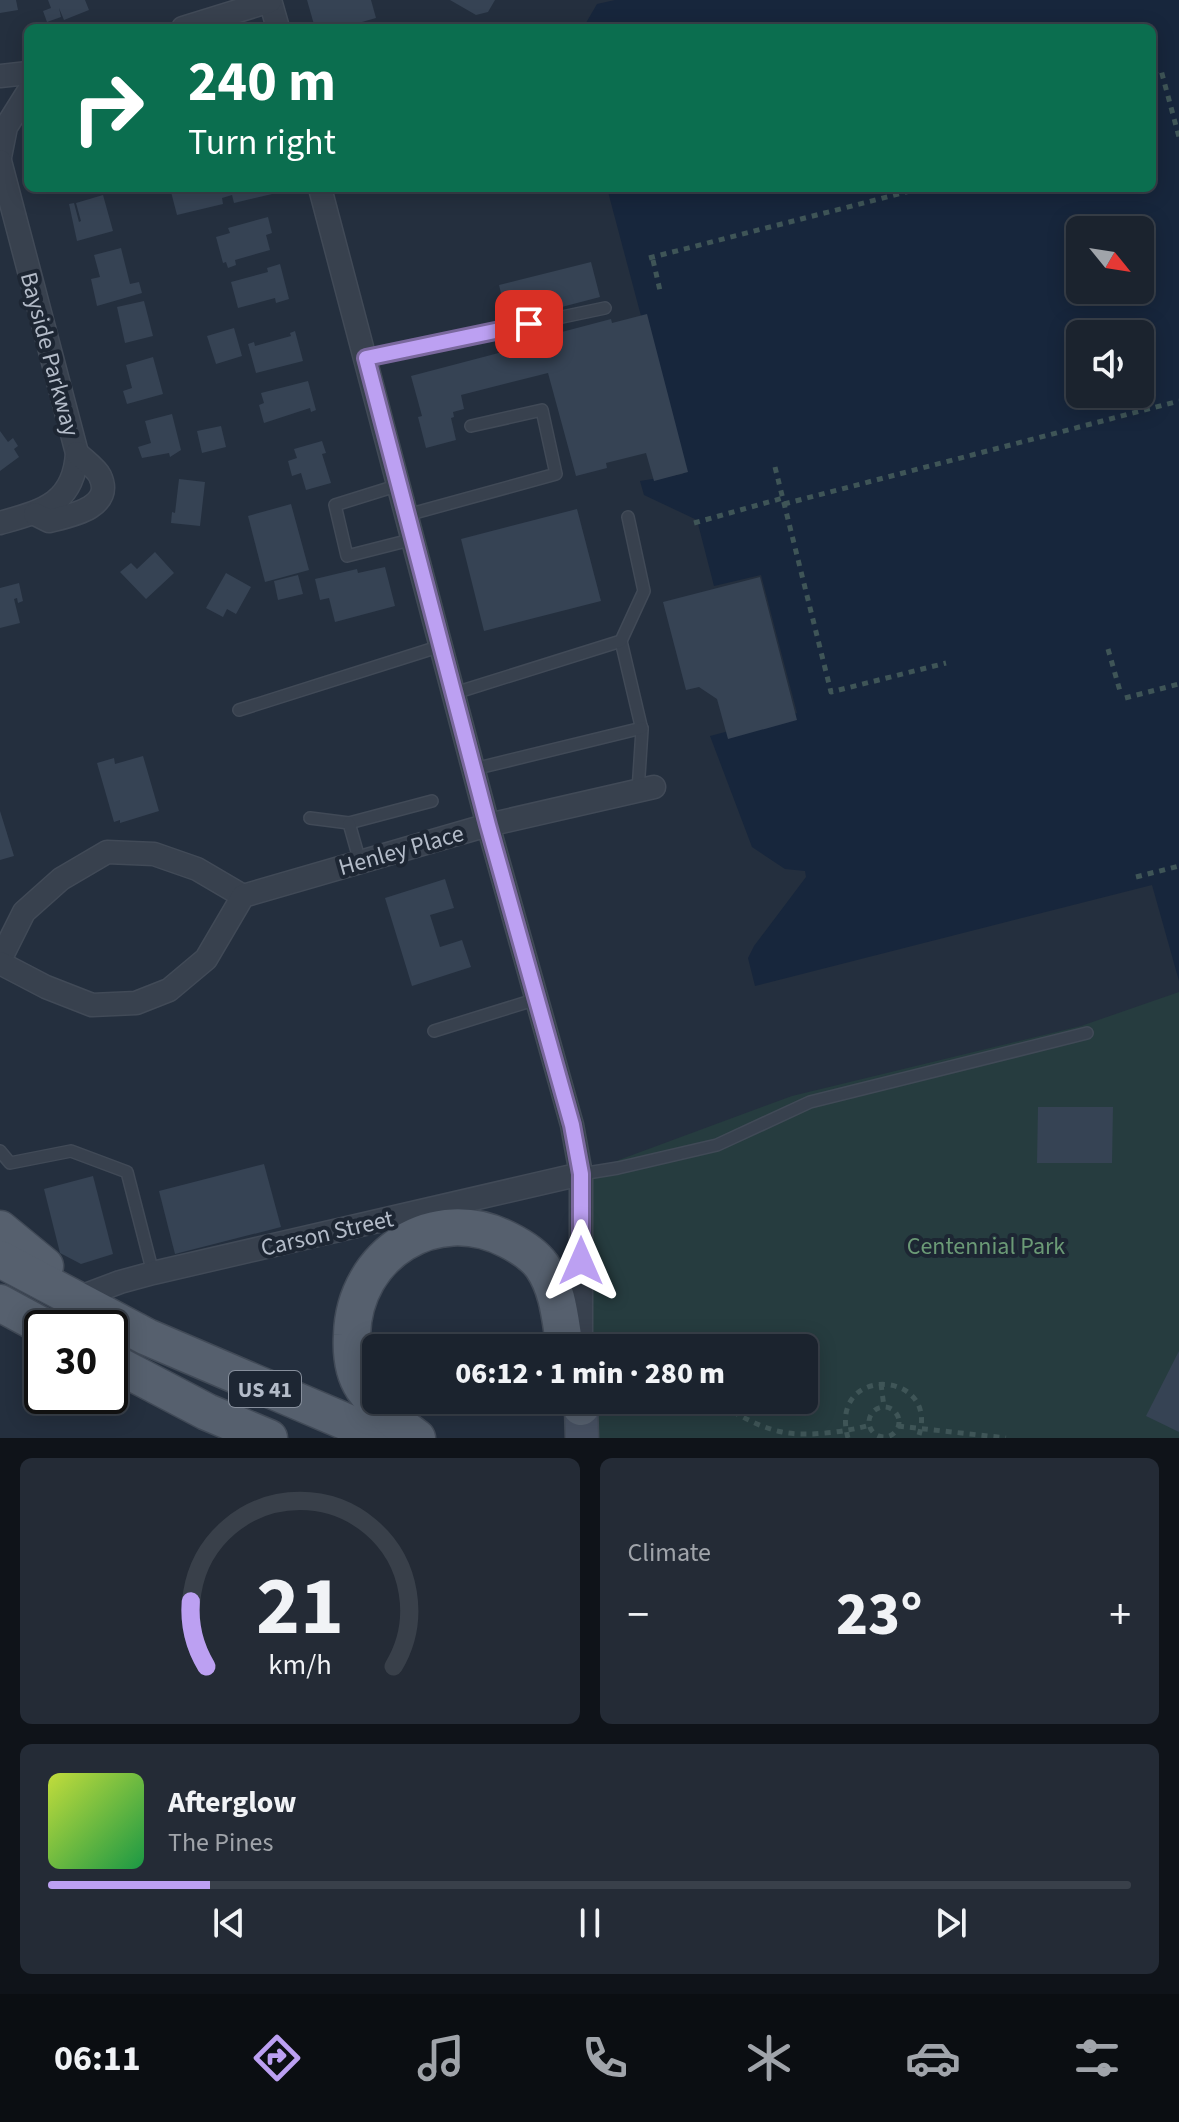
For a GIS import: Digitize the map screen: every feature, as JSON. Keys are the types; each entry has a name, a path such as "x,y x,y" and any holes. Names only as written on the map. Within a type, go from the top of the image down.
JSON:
{"main road":[{"path":"362,1386 351,1355 352,1325 365,1284 379,1261 399,1244 442,1228 472,1227 497,1234 521,1247 541,1265 557,1294 563,1334"},
{"path":"0,1229 62,1280 75,1299"},
{"name":"US 41","path":"0,1259 147,1337 384,1438"},
{"name":"US 41","path":"128,1370 207,1412 269,1438"},
{"path":"388,1414 417,1438"}],"street":[{"path":"196,24 270,1 277,24"},
{"path":"0,76 24,73"},
{"name":"Bayside Parkway","path":"0,523 55,504 76,473 77,453 0,159 6,127 24,98"},
{"path":"321,192 488,825 572,1125 581,1174 581,1334"},
{"name":"Bayside Parkway","path":"34,513 49,521 86,512 96,503 102,489 100,475 77,453"},
{"name":"Henley Place","path":"243,896 488,825 646,789"},
{"path":"107,852 154,854 197,869 243,896 206,959 169,990 136,1003 92,1005 46,987 0,962 24,912 61,879 107,852"},
{"name":"Carson Street","path":"75,1299 153,1273 581,1174"}],"lane":[{"path":"366,358 605,308"},
{"path":"407,515 556,474 542,410 471,426"},
{"path":"399,485 335,505 347,556 414,539"},
{"path":"628,517 644,591 621,641 642,728 646,789"},
{"path":"455,693 621,641"},
{"path":"239,710 442,645"},
{"path":"474,769 642,728"},
{"path":"310,818 349,823 432,801"},
{"path":"349,823 360,862"},
{"path":"434,1031 537,999"},
{"path":"581,1174 717,1145 810,1102 1087,1033"},
{"path":"0,1151 10,1163 71,1151 127,1172 153,1273"}],"path":[{"path":"1156,71 1161,70 1179,137"},
{"path":"661,295 651,259 907,192"},
{"path":"694,523 1179,401"},
{"path":"775,467 831,692 946,663"},
{"path":"1108,649 1120,691"},
{"path":"1125,698 1179,684"},
{"path":"1136,877 1179,866"},
{"path":"881,1384 884,1407"},
{"path":"847,1435 846,1414 850,1401 860,1391 881,1384 898,1386 917,1403 922,1429 918,1438"},
{"path":"884,1407 872,1413 870,1425 876,1434 884,1436 893,1433 898,1426"},
{"path":"884,1407 894,1412 898,1426"},
{"path":"737,1414 782,1432 847,1435 870,1425"},
{"path":"898,1426 1006,1438"}],"green space":[{"name":"Centennial Park","path":"1179,992 1179,1438 582,1438 581,1414 818,1414 818,1334 581,1334 581,1174 792,1096 1081,1026"}],"water":[{"path":"615,0 1179,0 1179,981 1152,885 755,986 748,958 806,877 805,871 785,869 752,847 710,736 797,713 761,575 714,586 697,520 644,495 640,481 683,474 608,192 1156,192 1156,24 585,24 597,4"}],"building":[{"path":"0,0 16,0 18,10 0,13"},
{"path":"48,0 85,0 89,10 64,20 59,8 61,17 47,22 43,11 51,8"},
{"path":"307,0 371,0 376,18 355,24 314,24"},
{"path":"450,0 495,0 488,12 476,15"},
{"path":"171,192 281,192 234,203 232,195 222,198 223,204 177,215"},
{"path":"103,195 113,231 77,241 69,204 74,203 79,222 76,203"},
{"path":"268,217 272,233 266,235 270,250 235,260 236,265 228,268 226,262 223,263 216,237 230,233 228,228"},
{"path":"121,248 130,284 139,282 142,293 97,306 91,279 100,277 94,255"},
{"path":"591,262 600,297 508,321 499,285"},
{"path":"280,264 289,299 276,303 275,298 238,308 231,282 268,272 267,268"},
{"path":"144,301 153,336 125,343 117,307"},
{"path":"647,314 688,472 654,481 646,453 606,463 607,468 576,476 548,373 461,395 464,409 453,412 454,417 451,418 456,440 426,448 418,417 422,416 411,376 541,342 539,338 611,319 612,323"},
{"path":"234,328 242,356 216,364 207,336"},
{"path":"295,331 303,361 256,373 248,344 254,342 255,346 291,336 290,333"},
{"path":"153,357 163,394 127,404 123,391 132,388 126,365"},
{"path":"308,381 316,410 311,412 310,408 264,423 259,405 264,403 261,393"},
{"path":"172,414 181,450 170,457 169,453 142,458 138,447 151,443 145,421"},
{"path":"221,426 226,447 202,453 197,431"},
{"path":"0,431 8,442 13,438 19,457 0,471"},
{"path":"322,441 326,453 322,454 331,483 306,490 301,473 292,476 288,461 297,458 294,449"},
{"path":"179,479 205,482 200,526 171,523"},
{"path":"291,504 309,570 265,582 248,516"},
{"path":"577,509 601,601 484,631 461,539"},
{"path":"155,552 174,573 146,599 120,572 131,563 137,569"},
{"path":"385,567 395,606 335,622 329,598 320,600 315,579 357,569 358,573"},
{"path":"226,573 251,587 236,614 227,609 223,617 206,608"},
{"path":"298,575 303,594 278,600 274,581"},
{"path":"760,577 797,720 728,739 717,699 699,687 686,690 663,602"},
{"path":"19,583 23,601 18,603 17,598 14,599 20,623 0,628 0,588"},
{"path":"143,756 159,811 114,822 97,763 114,758 115,764"},
{"path":"0,811 14,856 0,860"},
{"path":"445,879 454,908 430,915 440,947 462,940 471,967 412,986 385,898"},
{"path":"1038,1107 1113,1107 1112,1163 1037,1163"},
{"path":"264,1164 281,1227 175,1254 159,1191"},
{"path":"93,1176 113,1254 81,1264 60,1253 44,1189"},
{"path":"1179,1351 1179,1432 1146,1416"}],"route":[{"path":"529,324 366,358 488,825 572,1125 581,1174 581,1261"}]}
